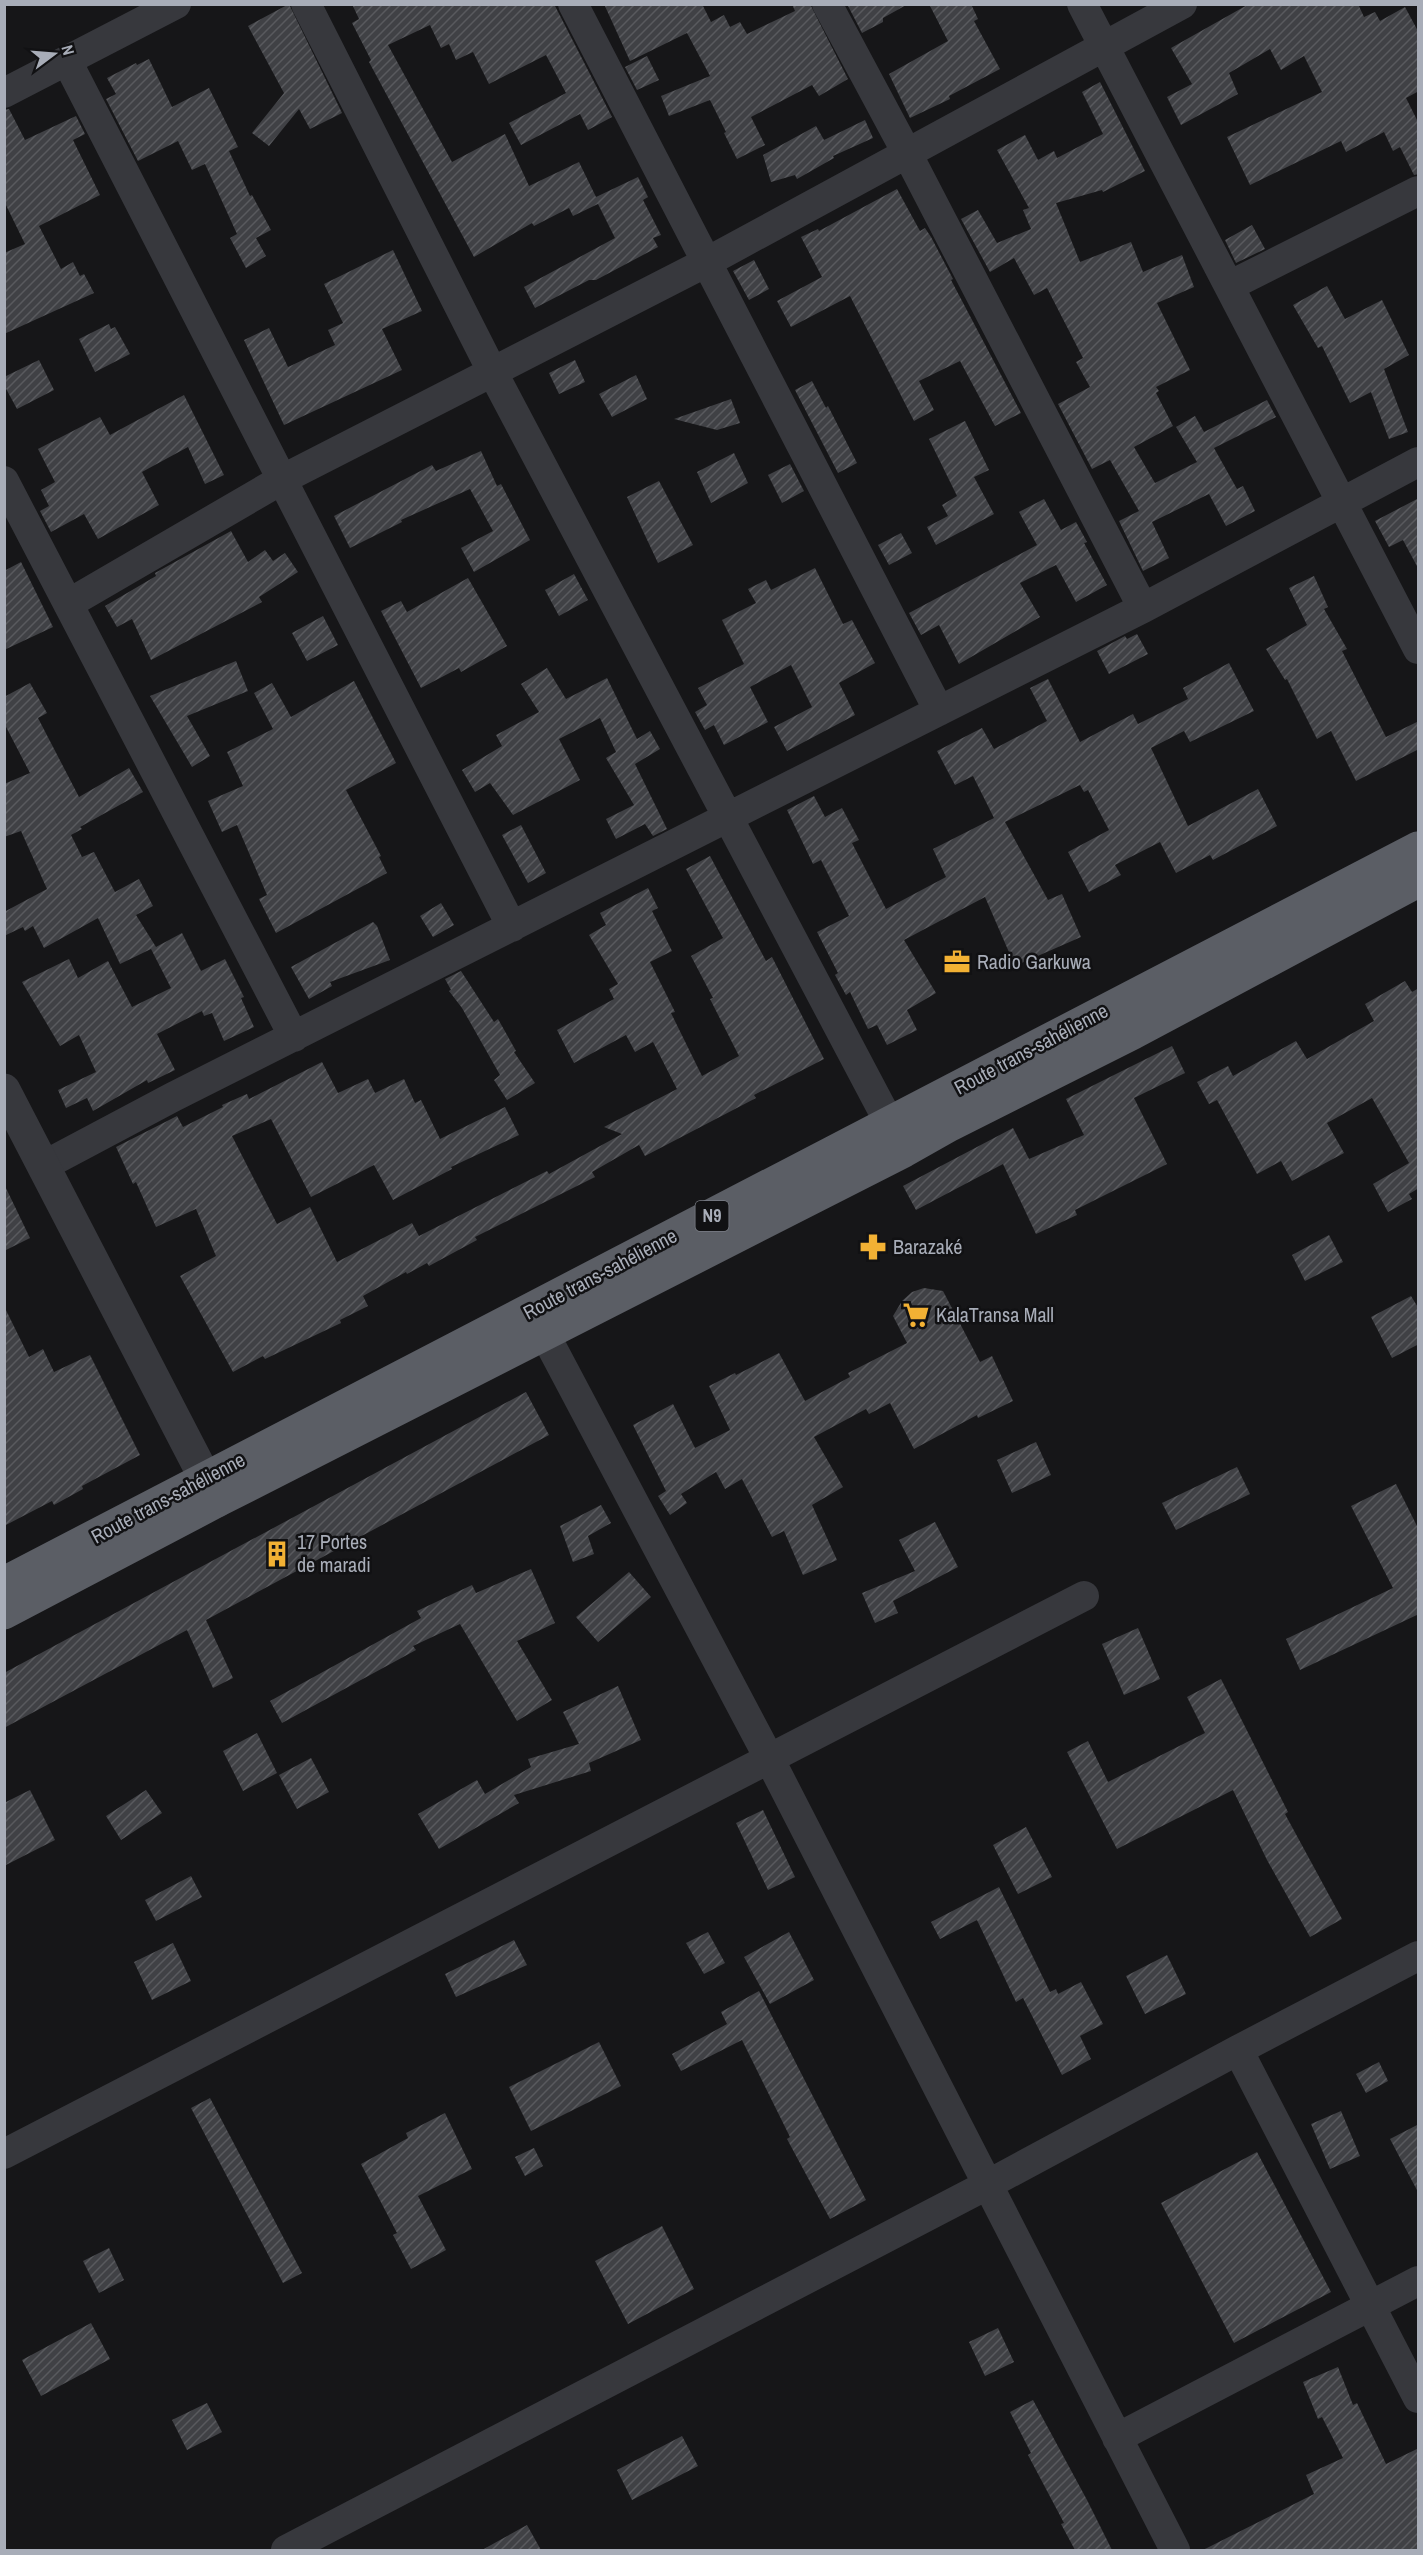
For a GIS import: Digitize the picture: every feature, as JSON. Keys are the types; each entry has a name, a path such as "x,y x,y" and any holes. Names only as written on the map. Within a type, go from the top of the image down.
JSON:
{"highway":[{"name":"Route trans-sahélienne","path":"4,1583 212,1489 896,1138 1419,848"},
{"name":"Route trans-sahélienne","path":"896,1138 950,1125 1133,1033 1419,881"},
{"name":"Route trans-sahélienne","path":"4,1613 212,1489"}],"street":[{"path":"4,93 176,4"},
{"path":"306,4 493,373 729,816 896,1138"},
{"path":"573,4 939,711"},
{"path":"827,4 1143,608"},
{"path":"1082,4 1419,649"},
{"path":"68,604 281,480 707,262 908,155 1182,4"},
{"path":"67,62 513,927"},
{"path":"1229,286 1419,191"},
{"path":"45,1165 173,1097 1143,608 1419,462"},
{"path":"4,481 294,1038"},
{"path":"4,1090 212,1489"},
{"path":"539,1322 769,1758 1175,2550"},
{"path":"4,2154 1084,1596"},
{"path":"285,2550 987,2185 1419,1956"},
{"path":"1239,2050 1419,2398"},
{"path":"1117,2438 1419,2280"}],"building":[{"path":"289,4 342,113 310,129 299,109 269,146 252,133 284,93 248,26"},
{"path":"352,4 554,4 612,117 588,130 580,114 521,145 509,123 566,93 546,55 489,84 473,52 456,60 449,44 441,48 430,25 388,45 452,162 505,134 529,186 579,162 596,197 638,177 648,197 643,200 661,235 653,238 658,247 596,280 589,280 535,308 524,287 615,238 598,204 573,216 569,208 534,226 532,223 474,257 369,62 371,60 352,23 359,19"},
{"path":"604,4 702,4 711,22 724,15 730,27 740,22 747,34 795,11 792,4 810,4 848,79 819,96 812,85 751,117 765,145 737,159 710,100 669,116 661,96 710,76 687,33 630,61"},
{"path":"847,4 908,4 883,18 883,22 862,33"},
{"path":"929,4 971,4 978,19 974,21 1000,69 949,96 950,99 910,118 889,74 948,41"},
{"path":"1249,4 1358,4 1364,17 1375,12 1380,21 1405,7 1419,33 1419,91 1406,98 1419,124 1419,174 1414,175 1400,147 1393,151 1384,132 1346,152 1341,141 1250,185 1227,137 1322,92 1304,56 1281,70 1270,49 1229,73 1238,94 1181,125 1167,97 1192,84 1171,48"},
{"path":"647,56 659,80 637,90 625,67"},
{"path":"149,59 172,107 209,88 238,147 229,151 250,196 252,195 271,230 256,238 266,256 246,268 230,238 237,234 205,164 192,170 178,141 138,161 106,99 116,94 107,78"},
{"path":"1100,82 1145,171 1103,192 1102,190 1056,203 1080,262 1131,242 1143,272 1182,255 1194,287 1157,303 1190,370 1156,387 1159,391 1156,393 1173,426 1134,447 1155,483 1197,462 1176,427 1195,416 1204,432 1267,400 1276,417 1214,448 1237,489 1243,486 1255,511 1226,526 1209,494 1152,522 1169,558 1143,571 1119,521 1139,511 1110,460 1092,469 1058,404 1090,387 1076,362 1083,358 1047,288 1034,295 1014,258 990,272 961,219 978,210 997,243 1031,229 1023,210 1029,208 997,150 1025,135 1038,160 1054,151 1057,158 1103,134 1082,92"},
{"path":"9,109 25,140 76,116 85,134 73,140 100,195 39,226 61,269 73,262 80,276 84,274 94,293 4,334 4,253 25,244 4,201 4,110"},
{"path":"865,120 873,138 833,156 834,158 797,179 795,175 771,182 763,155 816,126 824,140"},
{"path":"897,189 920,231 925,228 931,237 1021,413 995,426 960,361 919,381 934,410 914,421 850,296 791,327 777,301 822,277 801,237 818,229 819,231"},
{"path":"1252,225 1265,249 1236,263 1225,240"},
{"path":"393,250 422,311 382,329 402,370 284,425 244,340 269,328 288,367 335,345 328,330 343,323 324,284"},
{"path":"754,260 769,289 749,300 733,271"},
{"path":"1327,286 1345,319 1382,300 1409,355 1384,369 1408,432 1389,439 1371,392 1350,403 1322,346 1318,348 1293,305"},
{"path":"109,324 111,329 115,327 130,354 95,372 79,339"},
{"path":"39,360 54,390 17,409 4,385 4,377"},
{"path":"575,360 585,382 559,394 549,373"},
{"path":"636,375 647,399 612,417 599,394"},
{"path":"812,381 826,408 828,406 857,463 838,473 795,390"},
{"path":"184,395 224,475 205,484 188,447 142,472 159,505 98,539 84,514 51,532 40,511 49,506 41,490 55,482 38,449 100,417 110,435"},
{"path":"731,399 740,423 717,430 674,419"},
{"path":"965,421 989,470 974,477 994,514 936,545 927,527 948,516 942,505 957,496 929,439"},
{"path":"481,451 497,486 501,484 530,540 474,572 461,548 493,531 470,489 401,520 402,522 350,548 334,516 432,465 436,471"},
{"path":"734,453 748,483 711,503 697,472"},
{"path":"790,464 804,491 782,503 768,475"},
{"path":"659,481 693,545 658,563 627,497"},
{"path":"1419,498 1419,570 1403,540 1389,547 1375,521"},
{"path":"1044,499 1061,530 1076,522 1087,542 1084,543 1107,585 1076,602 1056,565 1020,583 1040,617 959,664 939,625 921,635 909,613 1037,545 1019,512"},
{"path":"231,531 248,562 265,550 273,561 285,553 298,572 259,597 262,602 151,660 132,619 117,627 105,606 156,576 155,573"},
{"path":"901,533 912,553 889,565 878,545"},
{"path":"21,562 53,627 4,650 4,571"},
{"path":"815,568 843,624 852,620 875,663 839,683 855,715 787,751 774,727 812,707 791,665 750,687 768,722 724,745 714,725 705,730 695,712 707,705 698,688 744,664 722,620 756,603 748,589 766,580 771,590"},
{"path":"574,574 588,600 559,616 545,590"},
{"path":"1314,576 1328,607 1324,609 1347,649 1342,651 1386,737 1419,721 1419,749 1356,781 1331,731 1317,739 1287,679 1285,680 1266,649 1307,625 1289,588"},
{"path":"468,578 507,646 461,672 459,668 421,688 381,611 401,601 407,612"},
{"path":"323,616 338,645 307,661 292,633"},
{"path":"1137,634 1148,654 1109,674 1097,651 1125,636 1127,639"},
{"path":"236,661 248,691 187,716 210,756 192,767 150,696"},
{"path":"1229,663 1254,711 1190,742 1184,731 1151,748 1188,826 1258,789 1277,826 1213,860 1210,855 1176,873 1160,842 1115,865 1121,875 1089,892 1068,852 1109,830 1088,790 1084,792 1080,785 1005,822 1048,900 1062,894 1081,937 1015,966 985,897 904,940 936,993 907,1010 917,1030 887,1045 877,1025 868,1029 850,992 846,995 835,975 838,973 817,932 849,916 821,860 813,864 787,810 814,796 825,817 842,808 859,840 852,843 886,909 946,877 933,849 994,818 973,776 955,785 937,751 982,728 994,749 1047,721 1030,688 1048,679 1080,742 1133,714 1138,724 1188,699 1183,688"},
{"path":"547,668 566,699 607,678 637,739 650,731 660,749 635,764 667,829 653,836 645,824 616,839 606,819 634,805 606,758 616,752 600,718 559,739 580,780 513,815 490,783 475,792 462,770 502,746 496,735 539,712 521,684"},
{"path":"354,681 396,763 346,790 381,856 379,857 387,873 276,933 259,899 267,895 237,825 222,832 208,801 243,786 227,752 273,729 254,693 272,683 291,717"},
{"path":"30,683 47,713 38,718 79,797 129,768 143,792 80,827 82,829 71,835 82,857 94,852 115,892 139,879 153,906 136,915 156,947 182,933 201,971 225,959 244,997 241,998 254,1027 224,1041 212,1013 204,1016 202,1011 157,1034 175,1070 148,1083 147,1080 93,1111 87,1098 66,1108 58,1090 96,1072 79,1035 60,1046 22,982 69,959 78,978 108,961 132,1007 171,988 151,949 120,964 98,918 44,948 33,926 25,931 23,927 4,936 4,912 47,889 21,831 4,837 4,784 30,773 4,723 4,697"},
{"path":"521,825 546,873 528,883 502,835"},
{"path":"710,856 766,961 772,957 824,1059 754,1095 756,1098 645,1156 639,1145 592,1172 595,1177 475,1237 477,1240 429,1266 427,1263 407,1274 406,1272 363,1296 368,1306 340,1320 341,1323 265,1359 263,1356 233,1372 180,1276 216,1256 196,1209 156,1227 136,1182 133,1184 116,1147 177,1116 183,1127 223,1107 222,1105 247,1094 249,1099 322,1062 338,1093 368,1079 375,1093 404,1079 415,1103 421,1100 440,1139 505,1107 519,1135 451,1167 452,1169 393,1200 374,1165 311,1197 271,1119 232,1136 277,1224 310,1207 337,1262 412,1223 419,1236 547,1171 549,1174 622,1134 604,1127 677,1089 653,1042 635,1052 626,1035 574,1063 557,1030 614,999 609,989 618,984 589,935 606,925 600,913 648,888 658,908 652,911 672,951 650,962 675,1012 671,1013 702,1076 739,1056 691,956 723,938 686,869"},
{"path":"441,903 454,925 433,937 420,916"},
{"path":"373,922 377,926 390,960 330,982 332,986 309,999 291,967"},
{"path":"461,971 494,1022 498,1019 516,1051 514,1052 535,1083 507,1100 494,1080 500,1075 462,1008 449,991 451,990 445,979"},
{"path":"1405,981 1412,992 1419,988 1419,1188 1409,1194 1412,1199 1388,1212 1373,1184 1409,1163 1372,1098 1327,1123 1344,1153 1292,1181 1281,1161 1257,1174 1217,1100 1209,1104 1197,1082 1228,1066 1233,1076 1296,1041 1307,1059 1374,1021 1365,1004"},
{"path":"1172,1046 1185,1073 1134,1098 1167,1164 1075,1210 1077,1215 1036,1234 1003,1164 916,1210 903,1186 1013,1128 1029,1159 1084,1135 1066,1099"},
{"path":"4,1184 30,1238 4,1251"},
{"path":"1329,1235 1343,1262 1305,1281 1292,1255"},
{"path":"924,1288 943,1291 980,1362 992,1356 1013,1401 978,1418 977,1415 914,1449 890,1403 869,1414 866,1409 814,1437 843,1487 812,1505 837,1560 803,1575 784,1531 772,1537 742,1479 725,1489 716,1472 681,1494 687,1503 670,1515 658,1496 666,1491 633,1425 673,1404 695,1448 730,1430 709,1386 779,1353 805,1401 850,1377 848,1373 907,1343 893,1316 902,1301 912,1292"},
{"path":"1411,1296 1419,1309 1419,1344 1392,1358 1371,1317"},
{"path":"4,1306 29,1357 43,1349 54,1372 90,1355 140,1455 82,1486 83,1489 54,1505 52,1501 4,1526"},
{"name":"17 Portes de maradi","path":"526,1392 549,1435 206,1620 233,1678 213,1688 187,1630 4,1728 4,1673"},
{"path":"1036,1442 1051,1475 1012,1493 997,1460"},
{"path":"1237,1467 1250,1494 1176,1530 1162,1503"},
{"path":"1396,1484 1419,1530 1419,1614 1300,1670 1286,1639 1393,1588 1351,1506"},
{"path":"601,1505 611,1523 588,1536 594,1554 573,1562 560,1526"},
{"path":"935,1522 958,1567 893,1601 898,1613 875,1623 862,1593 915,1571 899,1540"},
{"path":"531,1569 555,1623 517,1641 552,1700 517,1721 460,1624 413,1646 416,1650 282,1723 270,1701 421,1618 417,1611 472,1585 476,1593"},
{"path":"629,1572 651,1597 598,1642 576,1617"},
{"path":"1138,1628 1160,1679 1124,1695 1102,1644"},
{"path":"1221,1679 1288,1812 1285,1814 1342,1919 1310,1937 1267,1860 1233,1790 1117,1849 1067,1752 1088,1741 1108,1782 1205,1733 1187,1697"},
{"path":"618,1686 641,1740 589,1763 591,1771 514,1795 519,1803 439,1849 418,1814 477,1780 485,1794 531,1767 528,1759 579,1744 563,1712"},
{"path":"257,1733 277,1773 243,1791 223,1751"},
{"path":"311,1758 329,1792 297,1809 279,1775"},
{"path":"30,1790 55,1840 4,1866 4,1803"},
{"path":"146,1790 162,1813 121,1840 106,1816"},
{"path":"763,1810 795,1877 768,1890 736,1823"},
{"path":"1026,1827 1052,1877 1018,1894 993,1845"},
{"path":"191,1876 202,1897 156,1921 145,1900"},
{"path":"999,1887 1050,1992 1056,1989 1058,1994 1081,1982 1103,2024 1080,2036 1091,2059 1062,2075 1023,1998 1016,2002 977,1920 940,1939 931,1922"},
{"path":"708,1932 725,1963 704,1974 686,1943"},
{"path":"789,1932 814,1980 770,2004 744,1957"},
{"path":"514,1940 527,1965 456,1997 445,1974"},
{"path":"173,1943 191,1981 152,2000 134,1962"},
{"path":"1167,1955 1186,1994 1145,2014 1126,1976"},
{"path":"759,1991 866,2200 830,2219 787,2139 790,2137 742,2040 681,2071 672,2054 727,2024 721,2012"},
{"path":"599,2042 621,2086 531,2131 509,2087"},
{"path":"1379,2062 1388,2081 1366,2093 1356,2074"},
{"path":"210,2098 302,2273 283,2283 191,2108"},
{"path":"1341,2111 1360,2156 1330,2169 1311,2124"},
{"path":"445,2113 472,2169 418,2196 446,2250 411,2269 393,2235 397,2233 361,2164 408,2138 406,2133"},
{"path":"1419,2124 1419,2194 1390,2139"},
{"path":"534,2148 543,2166 525,2176 515,2157"},
{"path":"1257,2152 1331,2292 1234,2343 1161,2203"},
{"path":"662,2226 694,2289 628,2324 595,2261"},
{"path":"109,2248 124,2280 99,2293 83,2261"},
{"path":"91,2323 110,2359 41,2396 22,2360"},
{"path":"998,2328 1014,2362 985,2376 969,2342"},
{"path":"1338,2367 1353,2405 1357,2403 1386,2464 1419,2448 1419,2550 1203,2550 1314,2494 1306,2475 1343,2458 1322,2417 1318,2419 1303,2382"},
{"path":"1033,2400 1112,2550 1075,2550 1061,2524 1064,2523 1028,2455 1031,2453 1010,2412"},
{"path":"207,2403 222,2432 187,2450 172,2420"},
{"path":"682,2436 698,2466 632,2500 617,2470"},
{"path":"527,2525 541,2550 482,2550"}],"place":[{"name":"Radio Garkuwa","path":"957,962"},
{"name":"Barazaké","path":"873,1247"},
{"name":"KalaTransa Mall","path":"916,1315"},
{"name":"17 Portes de maradi","path":"277,1554"}]}
